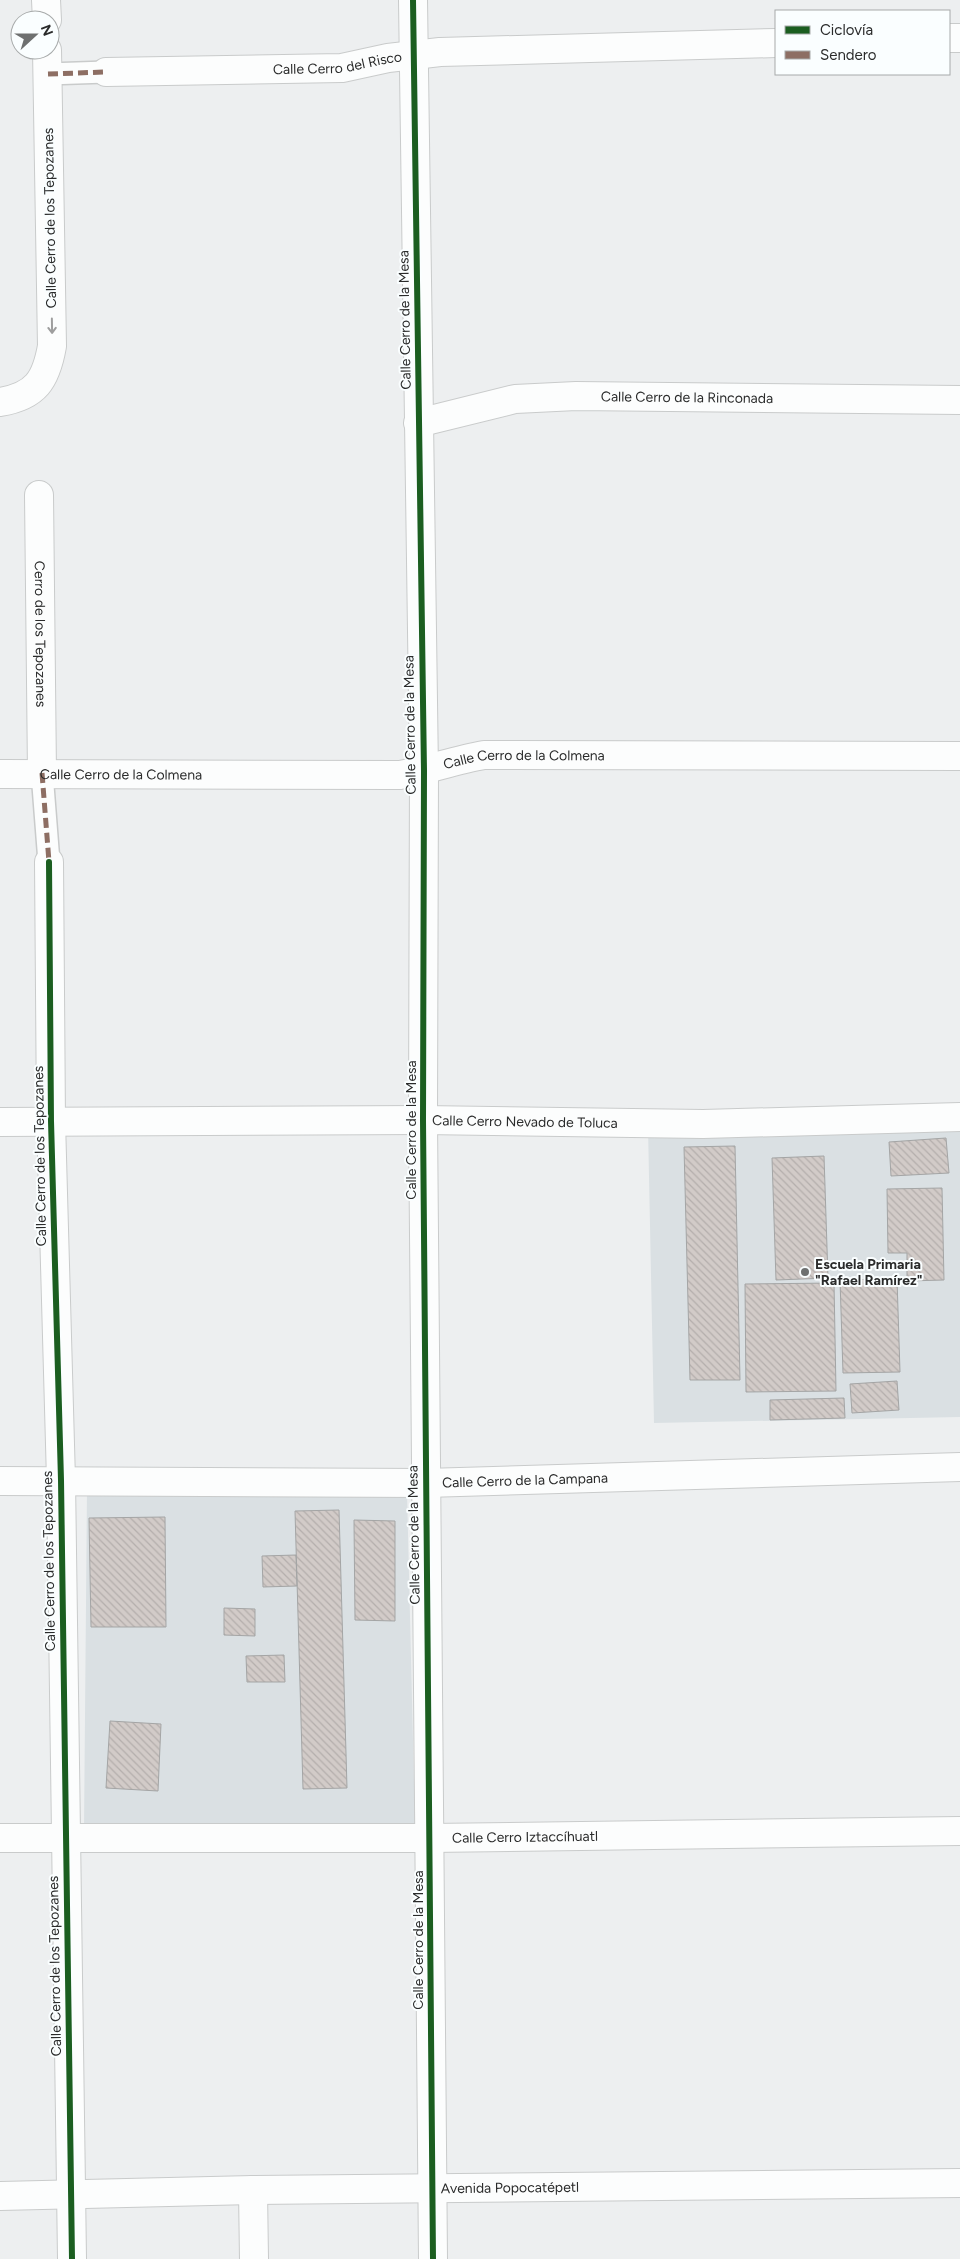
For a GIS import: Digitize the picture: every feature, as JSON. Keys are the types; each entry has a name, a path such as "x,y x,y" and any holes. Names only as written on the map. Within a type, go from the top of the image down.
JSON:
{"street":[{"name":"Calle Cerro de la Mesa","path":"414,0 424,771 423,1120 433,2259"},
{"name":"Calle Cerro del Risco","path":"48,62 106,72 342,68 414,54 775,43"},
{"name":"Calle Cerro de los Tepozanes","path":"0,402 25,394 41,383 49,365 52,346 48,62"},
{"name":"Calle Cerro de la Rinconada","path":"418,423 515,400 576,396 960,400"},
{"name":"Cerro de los Tepozanes","path":"39,495 42,773"},
{"name":"Calle Cerro de la Colmena","path":"0,774 400,775 424,771 463,758 484,755 960,756"},
{"name":"Calle Cerro de los Tepozanes","path":"42,773 49,862 52,1121 61,1480 72,2259"},
{"name":"Calle Cerro Nevado de Toluca","path":"0,1122 423,1120 703,1124 960,1117"},
{"name":"Calle Cerro de la Campana","path":"0,1481 426,1483 960,1467"},
{"name":"Calle Cerro Iztaccíhuatl","path":"0,1838 430,1838 960,1830"},
{"name":"Avenida Popocatépetl","path":"0,2196 71,2196 253,2190 431,2190 960,2183"},
{"path":"253,2190 254,2259"}],"shaded area":[{"name":"Escuela Primaria \"Rafael Ramírez\"","path":"960,1122 960,1417 654,1423 648,1127"},
{"path":"87,1490 407,1492 415,1824 84,1830"}],"building":[{"path":"946,1138 949,1173 891,1176 889,1142"},
{"path":"735,1146 740,1380 690,1380 684,1147"},
{"path":"824,1156 828,1278 776,1280 772,1158"},
{"path":"942,1188 944,1280 907,1281 907,1253 888,1253 887,1189"},
{"path":"897,1279 900,1372 843,1373 840,1280"},
{"path":"834,1283 836,1391 746,1392 745,1284"},
{"path":"897,1381 899,1410 852,1413 850,1384"},
{"path":"844,1398 845,1418 770,1420 770,1400"},
{"path":"339,1510 347,1788 303,1789 295,1511"},
{"path":"165,1517 166,1627 91,1627 89,1518"},
{"path":"354,1520 395,1521 395,1621 355,1620"},
{"path":"296,1555 297,1586 263,1587 262,1556"},
{"path":"224,1608 255,1609 255,1636 224,1635"},
{"path":"284,1655 285,1682 247,1682 246,1656"},
{"path":"110,1721 161,1724 158,1791 106,1788"}],"marked path":[{"path":"48,74 106,72"},
{"path":"42,773 49,862"}],"cycle path":[{"path":"413,0 424,771 423,1120 433,2259"},
{"path":"49,862 51,1121 61,1480 72,2259"}],"place":[{"name":"Escuela Primaria \"Rafael Ramírez\"","path":"805,1272"}]}
